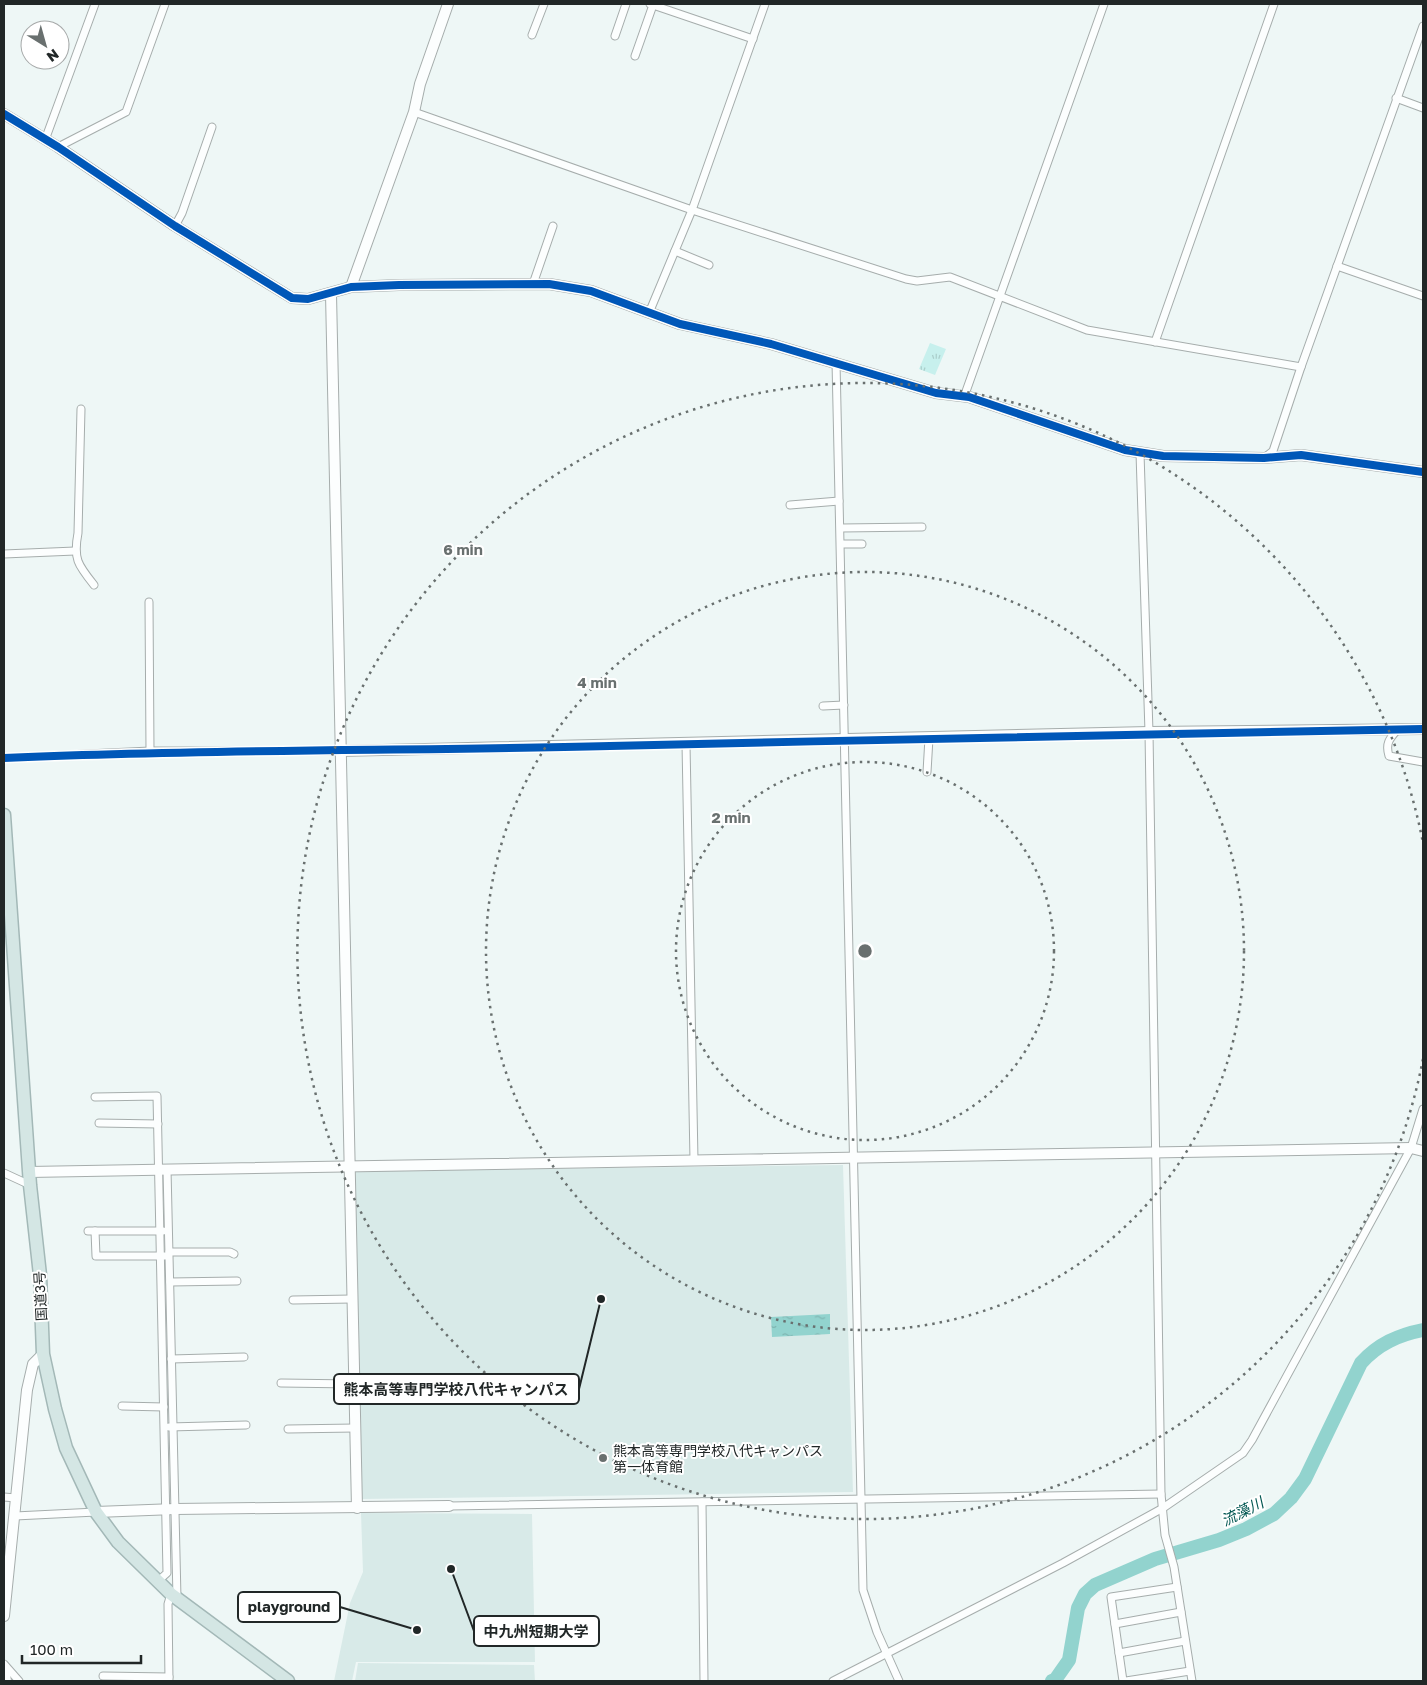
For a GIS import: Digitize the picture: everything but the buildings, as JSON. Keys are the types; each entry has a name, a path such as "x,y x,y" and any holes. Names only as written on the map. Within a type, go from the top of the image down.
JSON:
{"highway":[{"name":"国道3号","path":"4,815 30,1185 40,1275 43,1354 66,1448 96,1512 118,1542 157,1583 288,1681"}],"street":[{"path":"45,140 95,4"},
{"path":"58,148 126,112 165,4"},
{"path":"351,287 414,112 420,84 448,4"},
{"path":"532,35 544,4"},
{"path":"614,36 626,4"},
{"path":"635,56 652,4 752,39"},
{"path":"649,313 692,210 765,4"},
{"path":"964,397 1104,4"},
{"path":"1155,342 1274,4"},
{"path":"1264,458 1273,451 1423,26"},
{"path":"1396,98 1423,108"},
{"path":"414,112 692,210 906,279 917,281 950,278 1087,330 1302,367"},
{"path":"4,114 175,226 287,296 308,299 351,287 533,284 591,291 680,324 771,344 936,393 964,397 1015,411 1125,450 1163,456 1264,458 1301,455 1423,472"},
{"path":"175,226 182,213 212,127"},
{"path":"533,284 553,226"},
{"path":"675,251 710,265"},
{"path":"1337,266 1423,296"},
{"path":"331,294 348,1167 357,1508"},
{"path":"836,362 854,1157 859,1500 863,1590 877,1632 898,1680"},
{"path":"81,409 78,533 75,551 78,565 94,586"},
{"path":"1140,453 1149,732 1161,1494 1168,1548 1174,1567 1192,1681"},
{"path":"790,505 839,501"},
{"path":"841,528 922,527"},
{"path":"841,544 862,544"},
{"path":"4,554 75,551"},
{"path":"150,602 150,751"},
{"path":"823,706 844,705"},
{"path":"1398,729 1389,739 1386,748 1389,756 1423,762"},
{"path":"4,758 150,751 340,751 1149,732 1423,729"},
{"path":"927,772 929,738"},
{"path":"686,744 694,1160"},
{"path":"95,1097 157,1096 168,1231 170,1282 173,1427 167,1573"},
{"path":"833,1681 1163,1508 1242,1454 1252,1440 1411,1148 1423,1109"},
{"path":"99,1123 158,1124"},
{"path":"29,1172 1411,1148 1423,1151"},
{"path":"103,1676 169,1679 168,1604 174,1597 176,1567 164,1426 160,1231 163,1169"},
{"path":"4,1173 30,1185"},
{"path":"168,1231 91,1231 96,1256 161,1256 169,1254 230,1252 234,1254"},
{"path":"170,1282 237,1281"},
{"path":"293,1300 352,1300"},
{"path":"4,1616 27,1390 33,1364 43,1354"},
{"path":"171,1359 244,1357"},
{"path":"280,1383 354,1384"},
{"path":"164,1390 172,1384"},
{"path":"122,1406 164,1407"},
{"path":"164,1426 246,1426"},
{"path":"288,1429 355,1428"},
{"path":"15,1516 171,1509 357,1508 1161,1494"},
{"path":"4,1497 16,1498"},
{"path":"702,1502 704,1681"},
{"path":"157,1583 176,1567"},
{"path":"1177,1587 1111,1597 1119,1653 1125,1681 1190,1670"},
{"path":"1115,1624 1181,1612"},
{"path":"1119,1653 1185,1641"},
{"path":"4,1664 19,1681"},
{"path":"4,1670 6,1681"}],"shaded area":[{"path":"843,1165 853,1492 361,1499 355,1428 356,1171"},
{"path":"361,1513 532,1514 535,1662 356,1662 352,1681 334,1681 350,1603 363,1572"},
{"path":"358,1663 534,1665 535,1681 355,1681"}],"green space":[{"path":"930,343 946,349 935,375 919,369"}],"water":[{"path":"830,1314 830,1334 772,1337 771,1317"}],"waterway":[{"name":"流藻川","path":"1052,1681 1055,1680 1069,1660 1078,1608 1085,1594 1095,1585 1155,1559 1219,1540 1246,1529 1274,1514 1291,1498 1305,1479 1361,1363 1389,1341 1423,1330"}],"cycle path":[{"path":"4,114 58,147 175,226 292,298 308,299 351,287 549,284 591,291 680,324 771,344 936,393 969,397 1125,450 1163,456 1264,458 1301,455 1423,472"},
{"path":"4,758 156,753 534,748 1423,729"}],"place":[{"name":"熊本高等専門学校八代キャンパス","path":"601,1299"},
{"name":"熊本高等専門学校八代キャンパス 第一体育館","path":"603,1458"},
{"name":"中九州短期大学","path":"451,1569"},
{"name":"playground","path":"417,1630"}]}
